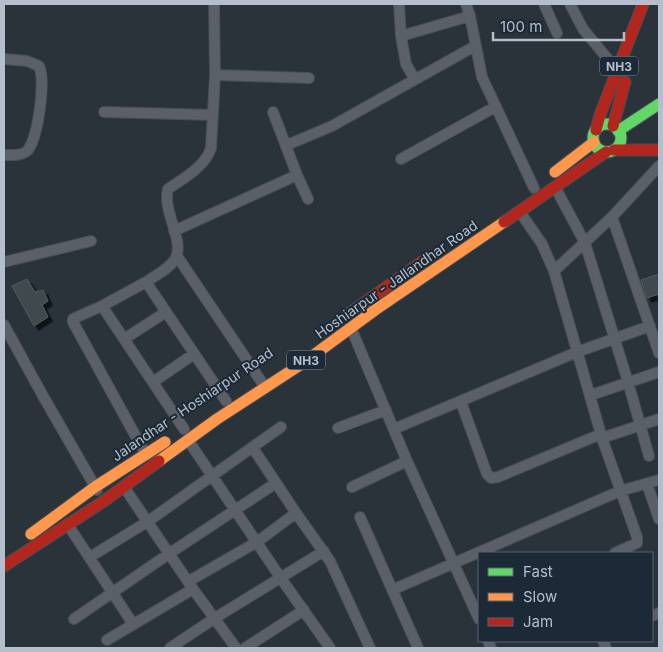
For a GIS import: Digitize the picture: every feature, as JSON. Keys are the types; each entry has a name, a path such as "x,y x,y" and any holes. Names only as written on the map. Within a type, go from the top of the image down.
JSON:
{"main road":[{"name":"NH3","path":"615,140 622,88 655,4"},
{"name":"NH3","path":"596,130 638,7"},
{"path":"615,140 659,104"},
{"path":"659,114 615,140 598,149 594,142 594,133 603,125 615,140 646,151 659,150"},
{"path":"580,153 582,133 600,115"},
{"path":"615,140 659,145"},
{"name":"Hoshiarpur - Jallandhar Road","path":"4,566 104,501 186,434 264,379 303,362 520,212 615,140"},
{"path":"474,228 541,182 594,142"},
{"path":"338,321 436,253"},
{"name":"Jalandhar - Hoshiarpur Road","path":"4,554 95,486 146,455 186,434 226,401 264,379"}],"street":[{"path":"146,455 73,319 102,306 146,282 170,264 176,256 177,248 167,204 168,188 194,170 208,156 211,148 215,75 214,4"},
{"path":"399,4 401,36 406,64 414,78"},
{"path":"466,4 480,70 495,106 541,182"},
{"path":"544,4 557,33"},
{"path":"570,4 583,29 618,70"},
{"path":"401,36 470,16"},
{"path":"287,145 332,126 414,78 475,46"},
{"path":"4,59 33,62 39,66 42,80 34,138 27,150 21,154 4,155"},
{"path":"215,75 310,78"},
{"path":"401,159 495,106"},
{"path":"104,112 213,115"},
{"path":"273,112 287,145 297,176 308,199"},
{"path":"554,272 612,217 659,166"},
{"path":"174,231 297,176"},
{"path":"555,187 585,244 615,338 649,456"},
{"path":"520,212 542,244 554,272 602,436 637,537 637,543 617,552"},
{"path":"612,217 659,353"},
{"path":"4,262 91,241"},
{"path":"176,256 264,379"},
{"path":"146,282 226,401"},
{"path":"102,306 153,382 212,477 304,610 327,647"},
{"path":"124,339 166,312"},
{"path":"4,325 104,501"},
{"path":"394,429 577,352 650,326"},
{"path":"351,328 407,461 478,614"},
{"path":"153,382 194,354"},
{"path":"590,395 659,372"},
{"path":"461,402 487,474 491,478 498,477 602,436 659,419"},
{"path":"338,428 386,410"},
{"path":"90,557 147,522 281,427"},
{"path":"252,448 296,514 324,551 335,570 370,648"},
{"path":"352,487 407,461"},
{"path":"481,552 620,491 659,480"},
{"path":"74,619 276,483"},
{"path":"647,484 659,519"},
{"path":"124,486 147,522 236,648"},
{"path":"107,640 257,542 296,514"},
{"path":"360,517 418,648"},
{"path":"68,525 133,624"},
{"path":"170,648 324,551"},
{"path":"392,590 478,553"},
{"path":"245,648 304,610"}],"building":[{"path":"659,274 659,294 647,298 641,280"},
{"path":"27,279 35,292 43,290 48,301 42,305 48,317 34,326 12,286"}],"traffic: fast":[{"path":"618,131 659,104"},
{"path":"607,124 617,128 621,138 617,148 607,152 597,148 593,138 597,128 607,124"}],"traffic: slow":[{"path":"555,172 594,142"},
{"path":"159,461 504,222"},
{"path":"31,534 95,487 165,442"}],"traffic: jam":[{"path":"596,130 643,4"},
{"path":"613,126 625,82"},
{"path":"614,150 659,150"},
{"path":"504,222 606,152"},
{"path":"347,315 429,257"},
{"path":"4,566 104,501 159,461"}]}
